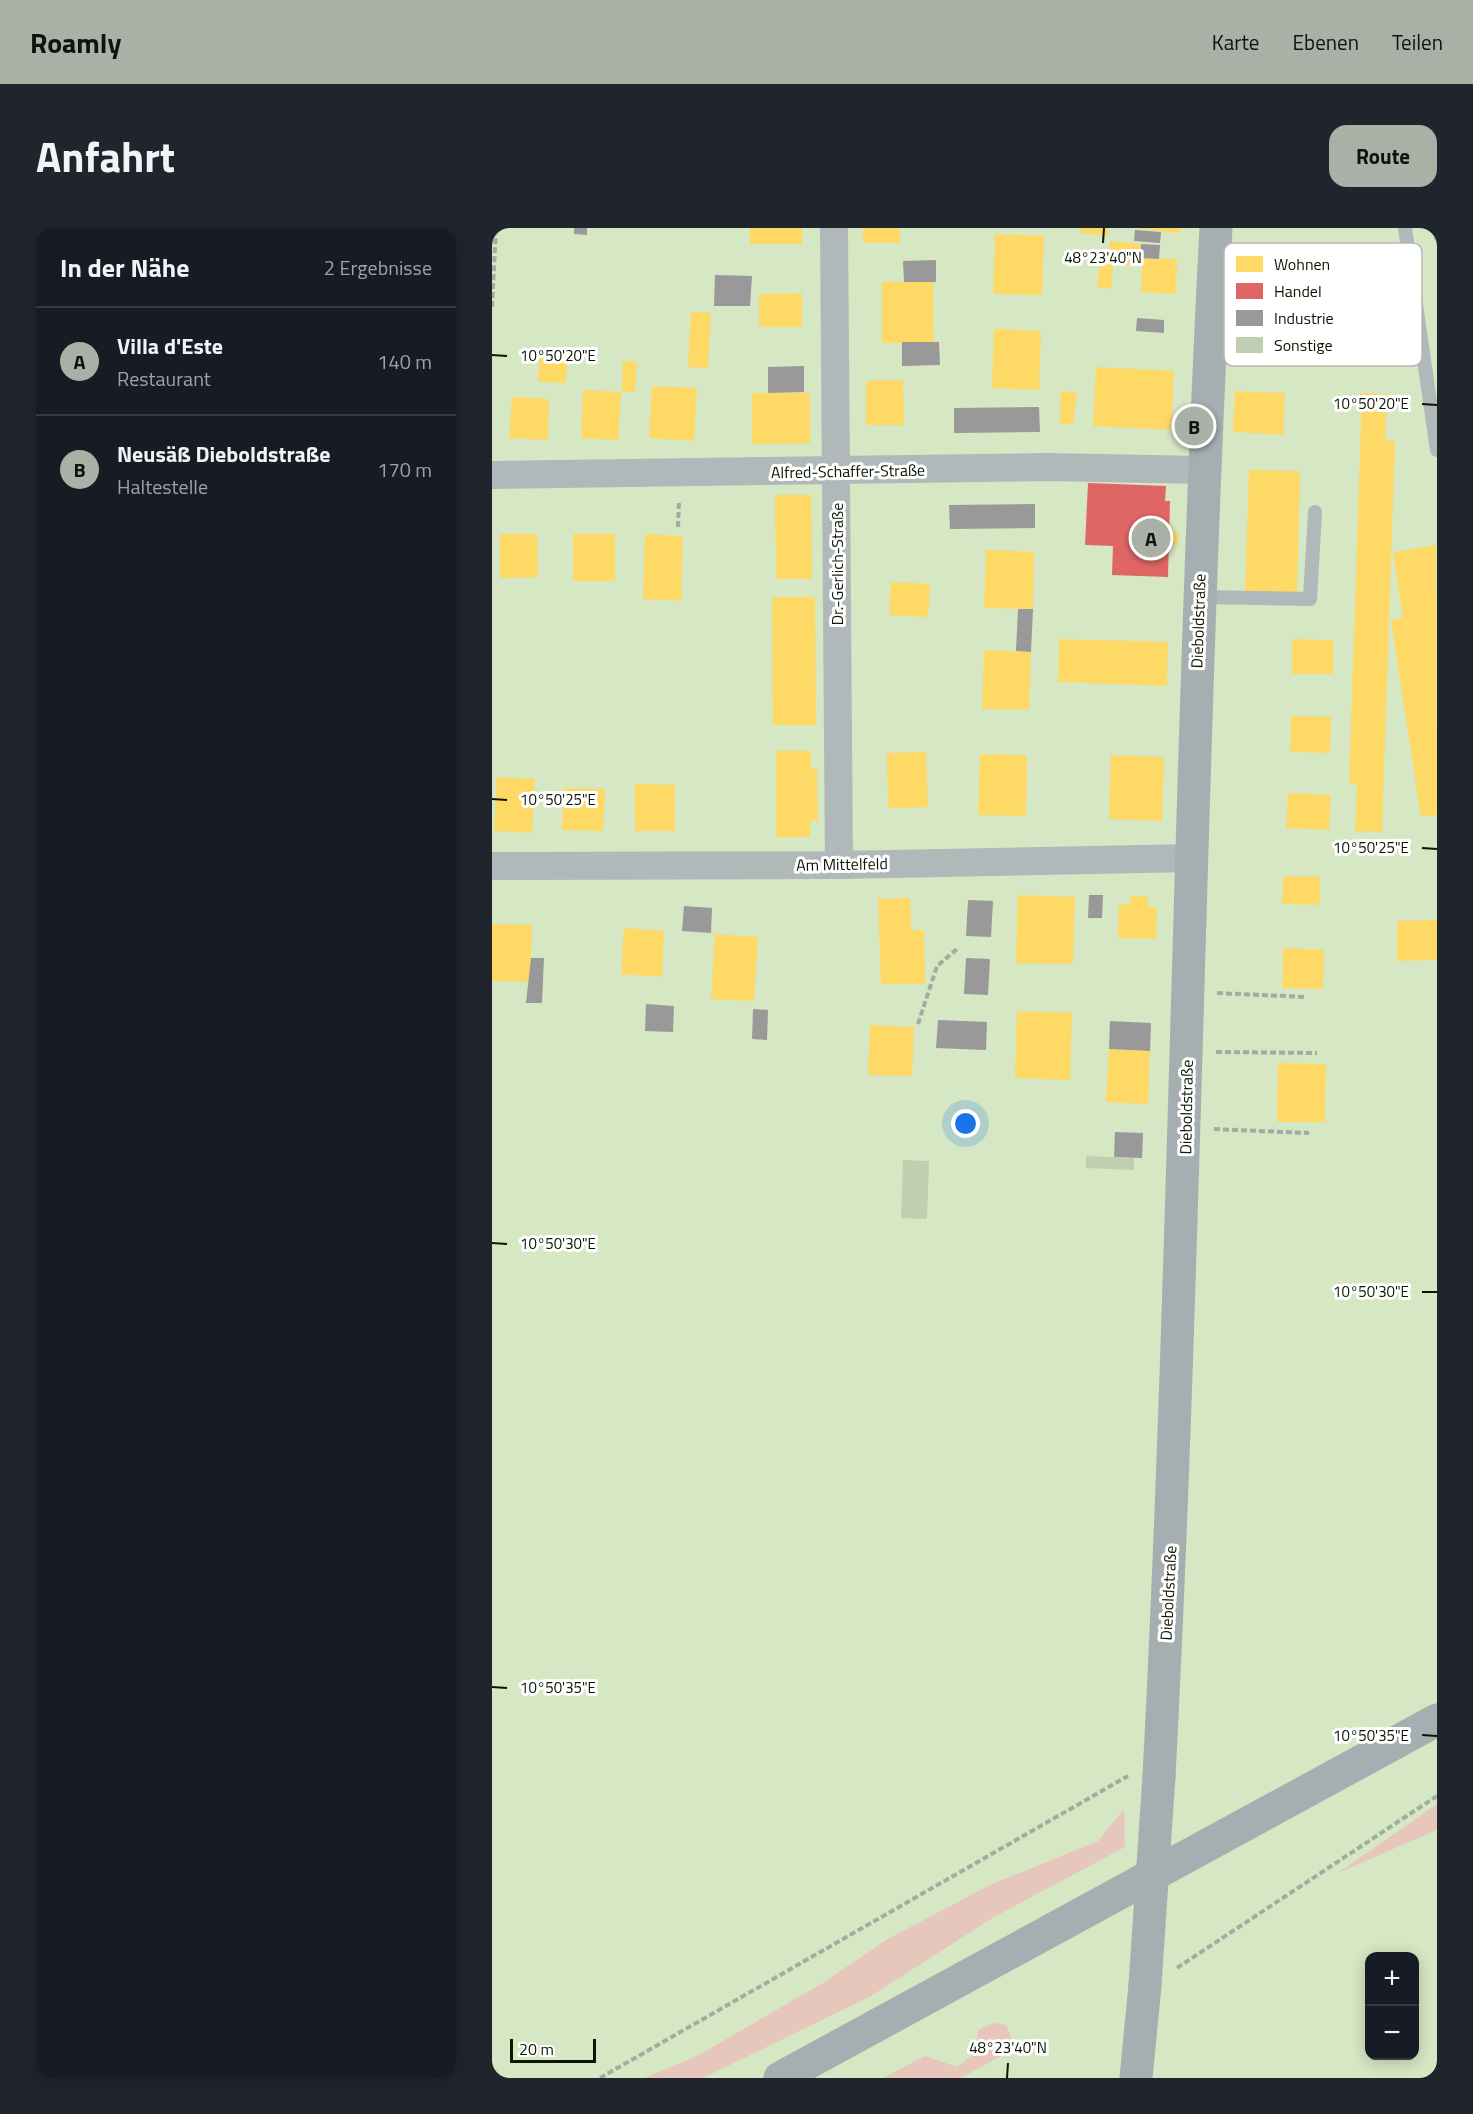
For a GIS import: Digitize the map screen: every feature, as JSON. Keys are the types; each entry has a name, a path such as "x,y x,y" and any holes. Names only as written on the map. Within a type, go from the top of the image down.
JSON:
{"street":[{"name":"Dr.-Gerlich-Straße","path":"834,228 839,865"},
{"name":"Dieboldstraße","path":"1136,2078 1145,1985 1160,1767 1186,1128 1203,470 1216,228"},
{"name":"Alfred-Schaffer-Straße","path":"492,475 1048,467 1203,470"},
{"name":"Am Mittelfeld","path":"492,866 839,865 1192,858"},
{"path":"780,2078 1437,1720"}],"lane":[{"path":"1405,228 1407,243"},
{"path":"1422,346 1437,450"},
{"path":"1199,597 1310,599 1315,512"}],"path":[{"path":"492,308 496,228"},
{"path":"918,1023 937,966 957,949"},
{"path":"1189,991 1306,997"},
{"path":"1187,1052 1317,1053"},
{"path":"1186,1128 1309,1133"},
{"path":"600,2078 1160,1767"},
{"path":"1145,1985 1168,1973 1437,1796"}],"shaded area":[{"path":"1437,1804 1437,1830 1338,1873"},
{"path":"1124,1809 1125,1847 994,1917 871,1996 703,2078 644,2078 697,2056 823,1983 886,1940 990,1885 1098,1841"},
{"path":"993,2023 1006,2025 1014,2045 1008,2052 961,2078 883,2078 925,2056 957,2067 980,2049 977,2040 978,2030"}],"building: Wohnen":[{"path":"750,228 802,228 802,244 750,244"},
{"path":"863,228 900,228 900,243 863,243"},
{"path":"1081,228 1108,228 1107,236 1081,233"},
{"path":"1135,228 1180,228 1179,233"},
{"path":"995,234 1044,236 1042,295 993,294"},
{"path":"1110,241 1141,244 1140,258 1177,259 1176,294 1141,292 1142,265 1113,264 1112,289 1097,287 1101,254 1108,255"},
{"path":"882,282 933,282 934,342 882,343"},
{"path":"802,293 802,327 759,327 759,294"},
{"path":"691,312 711,313 708,368 688,367"},
{"path":"994,329 1041,331 1039,390 992,388"},
{"path":"540,354 567,355 566,383 538,382"},
{"path":"623,361 637,362 635,392 622,392"},
{"path":"1096,367 1174,371 1171,430 1093,426"},
{"path":"903,380 904,425 866,425 866,381"},
{"path":"652,386 697,388 694,441 649,438"},
{"path":"583,390 621,392 618,440 581,438"},
{"path":"1061,391 1077,392 1073,424 1060,424"},
{"path":"1235,391 1285,393 1283,435 1233,432"},
{"path":"752,393 810,393 810,443 752,444"},
{"path":"1362,393 1387,394 1385,440 1395,440 1382,832 1355,831 1357,784 1349,783"},
{"path":"512,397 549,399 548,440 509,438"},
{"path":"1249,470 1300,471 1297,595 1245,593"},
{"path":"775,495 811,495 812,579 776,579"},
{"path":"1169,531 1179,533 1177,545 1168,545"},
{"path":"500,534 537,534 538,577 500,578"},
{"path":"573,534 615,534 615,581 573,581"},
{"path":"645,534 683,536 681,601 643,599"},
{"path":"1436,545 1437,815 1421,817 1391,620 1403,618 1393,552"},
{"path":"986,550 1034,552 1033,609 984,608"},
{"path":"891,582 930,584 928,617 889,615"},
{"path":"772,597 815,597 816,725 773,725"},
{"path":"1059,639 1168,642 1167,686 1058,682"},
{"path":"1292,639 1333,640 1333,674 1292,674"},
{"path":"984,650 1031,652 1029,710 982,709"},
{"path":"1291,716 1331,717 1330,753 1290,752"},
{"path":"776,751 811,751 811,769 817,769 818,821 810,821 810,837 776,837"},
{"path":"926,752 928,807 888,808 887,753"},
{"path":"980,754 1027,755 1026,816 978,815"},
{"path":"1111,755 1164,757 1162,821 1109,819"},
{"path":"497,777 535,779 532,833 494,831"},
{"path":"635,784 675,785 675,831 635,831"},
{"path":"564,788 605,789 603,831 562,830"},
{"path":"1288,793 1331,795 1329,830 1286,828"},
{"path":"1283,876 1320,877 1320,905 1282,904"},
{"path":"1018,895 1075,897 1073,964 1016,963"},
{"path":"1130,896 1148,897 1148,907 1157,907 1156,939 1118,938 1119,904 1130,905"},
{"path":"910,898 911,930 924,930 925,984 881,984 878,899"},
{"path":"1437,920 1437,960 1397,961 1397,921"},
{"path":"492,924 532,925 530,982 492,981"},
{"path":"624,928 664,931 662,977 621,974"},
{"path":"715,934 758,937 754,1001 711,999"},
{"path":"1283,948 1324,950 1323,989 1282,988"},
{"path":"1017,1011 1072,1013 1070,1080 1015,1078"},
{"path":"870,1025 914,1027 912,1076 868,1075"},
{"path":"1109,1049 1150,1051 1148,1104 1106,1102"},
{"path":"1278,1063 1326,1064 1325,1122 1277,1122"}],"building: Handel":[{"path":"1088,483 1166,486 1165,501 1170,501 1168,577 1112,575 1113,546 1085,545"}],"building: Industrie":[{"path":"574,228 587,228 587,235 574,234"},
{"path":"1135,230 1161,232 1160,243 1134,241"},
{"path":"1141,244 1160,245 1159,259 1140,258"},
{"path":"936,260 936,282 904,282 903,261"},
{"path":"715,275 752,276 750,306 714,306"},
{"path":"1137,318 1164,320 1164,333 1136,331"},
{"path":"902,342 939,342 940,365 902,366"},
{"path":"804,366 804,392 768,393 768,367"},
{"path":"1039,407 1040,432 954,433 954,408"},
{"path":"1035,504 1035,528 950,529 949,505"},
{"path":"1018,609 1033,609 1031,652 1016,651"},
{"path":"1089,895 1103,895 1102,918 1088,918"},
{"path":"968,900 993,901 991,937 966,936"},
{"path":"684,906 712,908 711,933 682,931"},
{"path":"531,958 544,958 542,1003 526,1003"},
{"path":"966,958 990,959 988,995 964,994"},
{"path":"646,1004 674,1006 673,1032 645,1031"},
{"path":"753,1009 768,1010 767,1040 752,1039"},
{"path":"938,1020 987,1022 986,1050 936,1048"},
{"path":"1110,1021 1151,1023 1150,1051 1109,1049"},
{"path":"1115,1132 1143,1133 1142,1158 1114,1157"}],"building: Sonstige":[{"path":"1086,1156 1134,1158 1134,1170 1086,1168"},
{"path":"903,1160 929,1161 927,1219 901,1218"}],"railway":[{"path":"1435,228 1437,242"}],"place":[{"name":"Neusäß Dieboldstraße","path":"1194,426"},
{"name":"Villa d'Este","path":"1151,538"}]}
